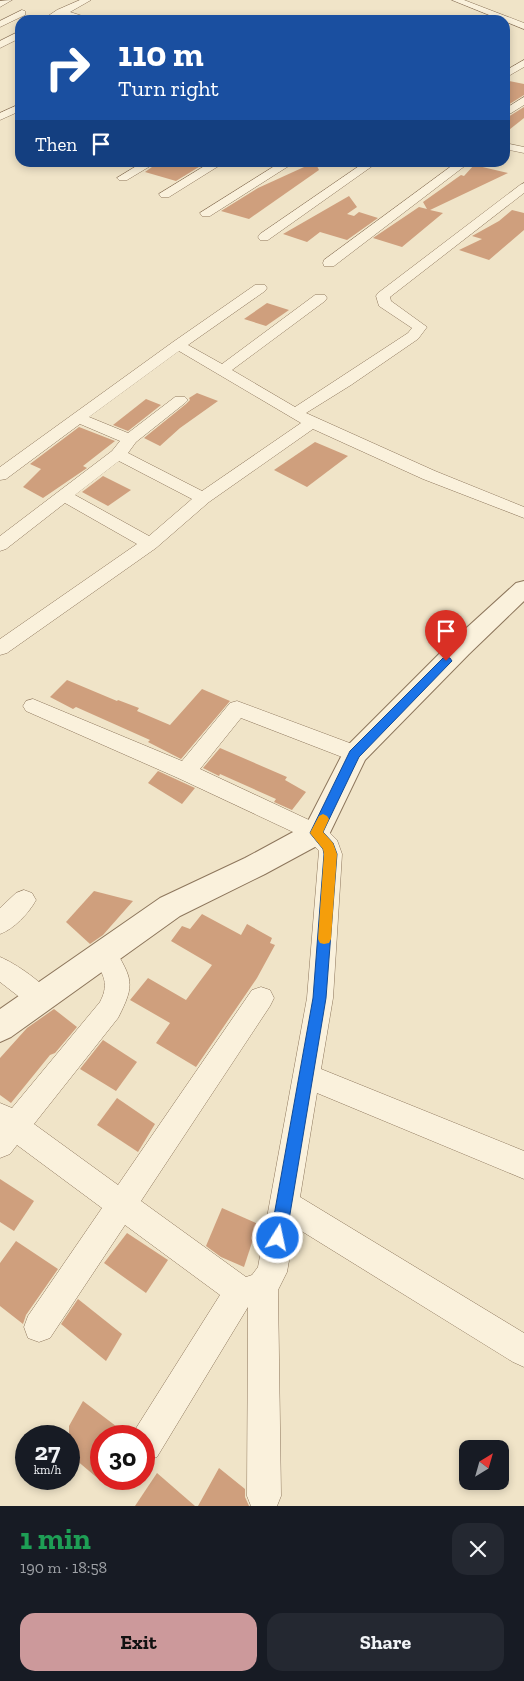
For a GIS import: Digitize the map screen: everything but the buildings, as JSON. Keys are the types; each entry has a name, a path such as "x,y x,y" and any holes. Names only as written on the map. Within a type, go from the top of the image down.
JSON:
{"street":[{"path":"0,4 8,0"},
{"path":"55,15 87,0"},
{"path":"456,0 495,15"},
{"path":"60,12 72,15"},
{"path":"18,15 22,13"},
{"path":"0,24 15,16"},
{"path":"510,21 523,26"},
{"path":"511,31 523,26"},
{"path":"0,46 15,37"},
{"path":"0,46 13,50"},
{"path":"510,72 524,63"},
{"path":"510,110 524,100"},
{"path":"0,117 15,110"},
{"path":"510,147 523,149"},
{"path":"123,178 143,167"},
{"path":"165,194 211,167"},
{"path":"206,214 282,167"},
{"path":"264,237 366,167"},
{"path":"330,263 458,167"},
{"path":"296,413 346,382 412,336 420,327 384,303 383,296 524,187"},
{"path":"0,475 178,345 260,288"},
{"path":"222,371 320,298"},
{"path":"178,345 312,423 429,475 524,513"},
{"path":"0,545 118,454 130,439 180,400"},
{"path":"78,418 130,439"},
{"path":"0,648 150,544 203,498 312,423"},
{"path":"118,454 203,498"},
{"path":"64,496 150,544"},
{"path":"0,1027 170,907 316,833 354,754 460,648 524,588"},
{"path":"32,706 186,772 316,833 329,847 320,998 272,1272 251,1289 155,1429"},
{"path":"186,772 237,708 354,754"},
{"path":"0,924 24,900"},
{"path":"104,954 120,982 118,994 109,1010 5,1129 251,1289"},
{"path":"0,968 40,998"},
{"path":"39,1326 261,998"},
{"path":"306,1076 524,1165"},
{"path":"284,1204 524,1351"},
{"path":"251,1289 264,1496"}],"slow traffic":[{"path":"323,819 316,833 329,847 330,854 324,939"}],"route":[{"path":"278,1238 320,998 330,854 329,847 316,833 354,754 446,661"}]}
